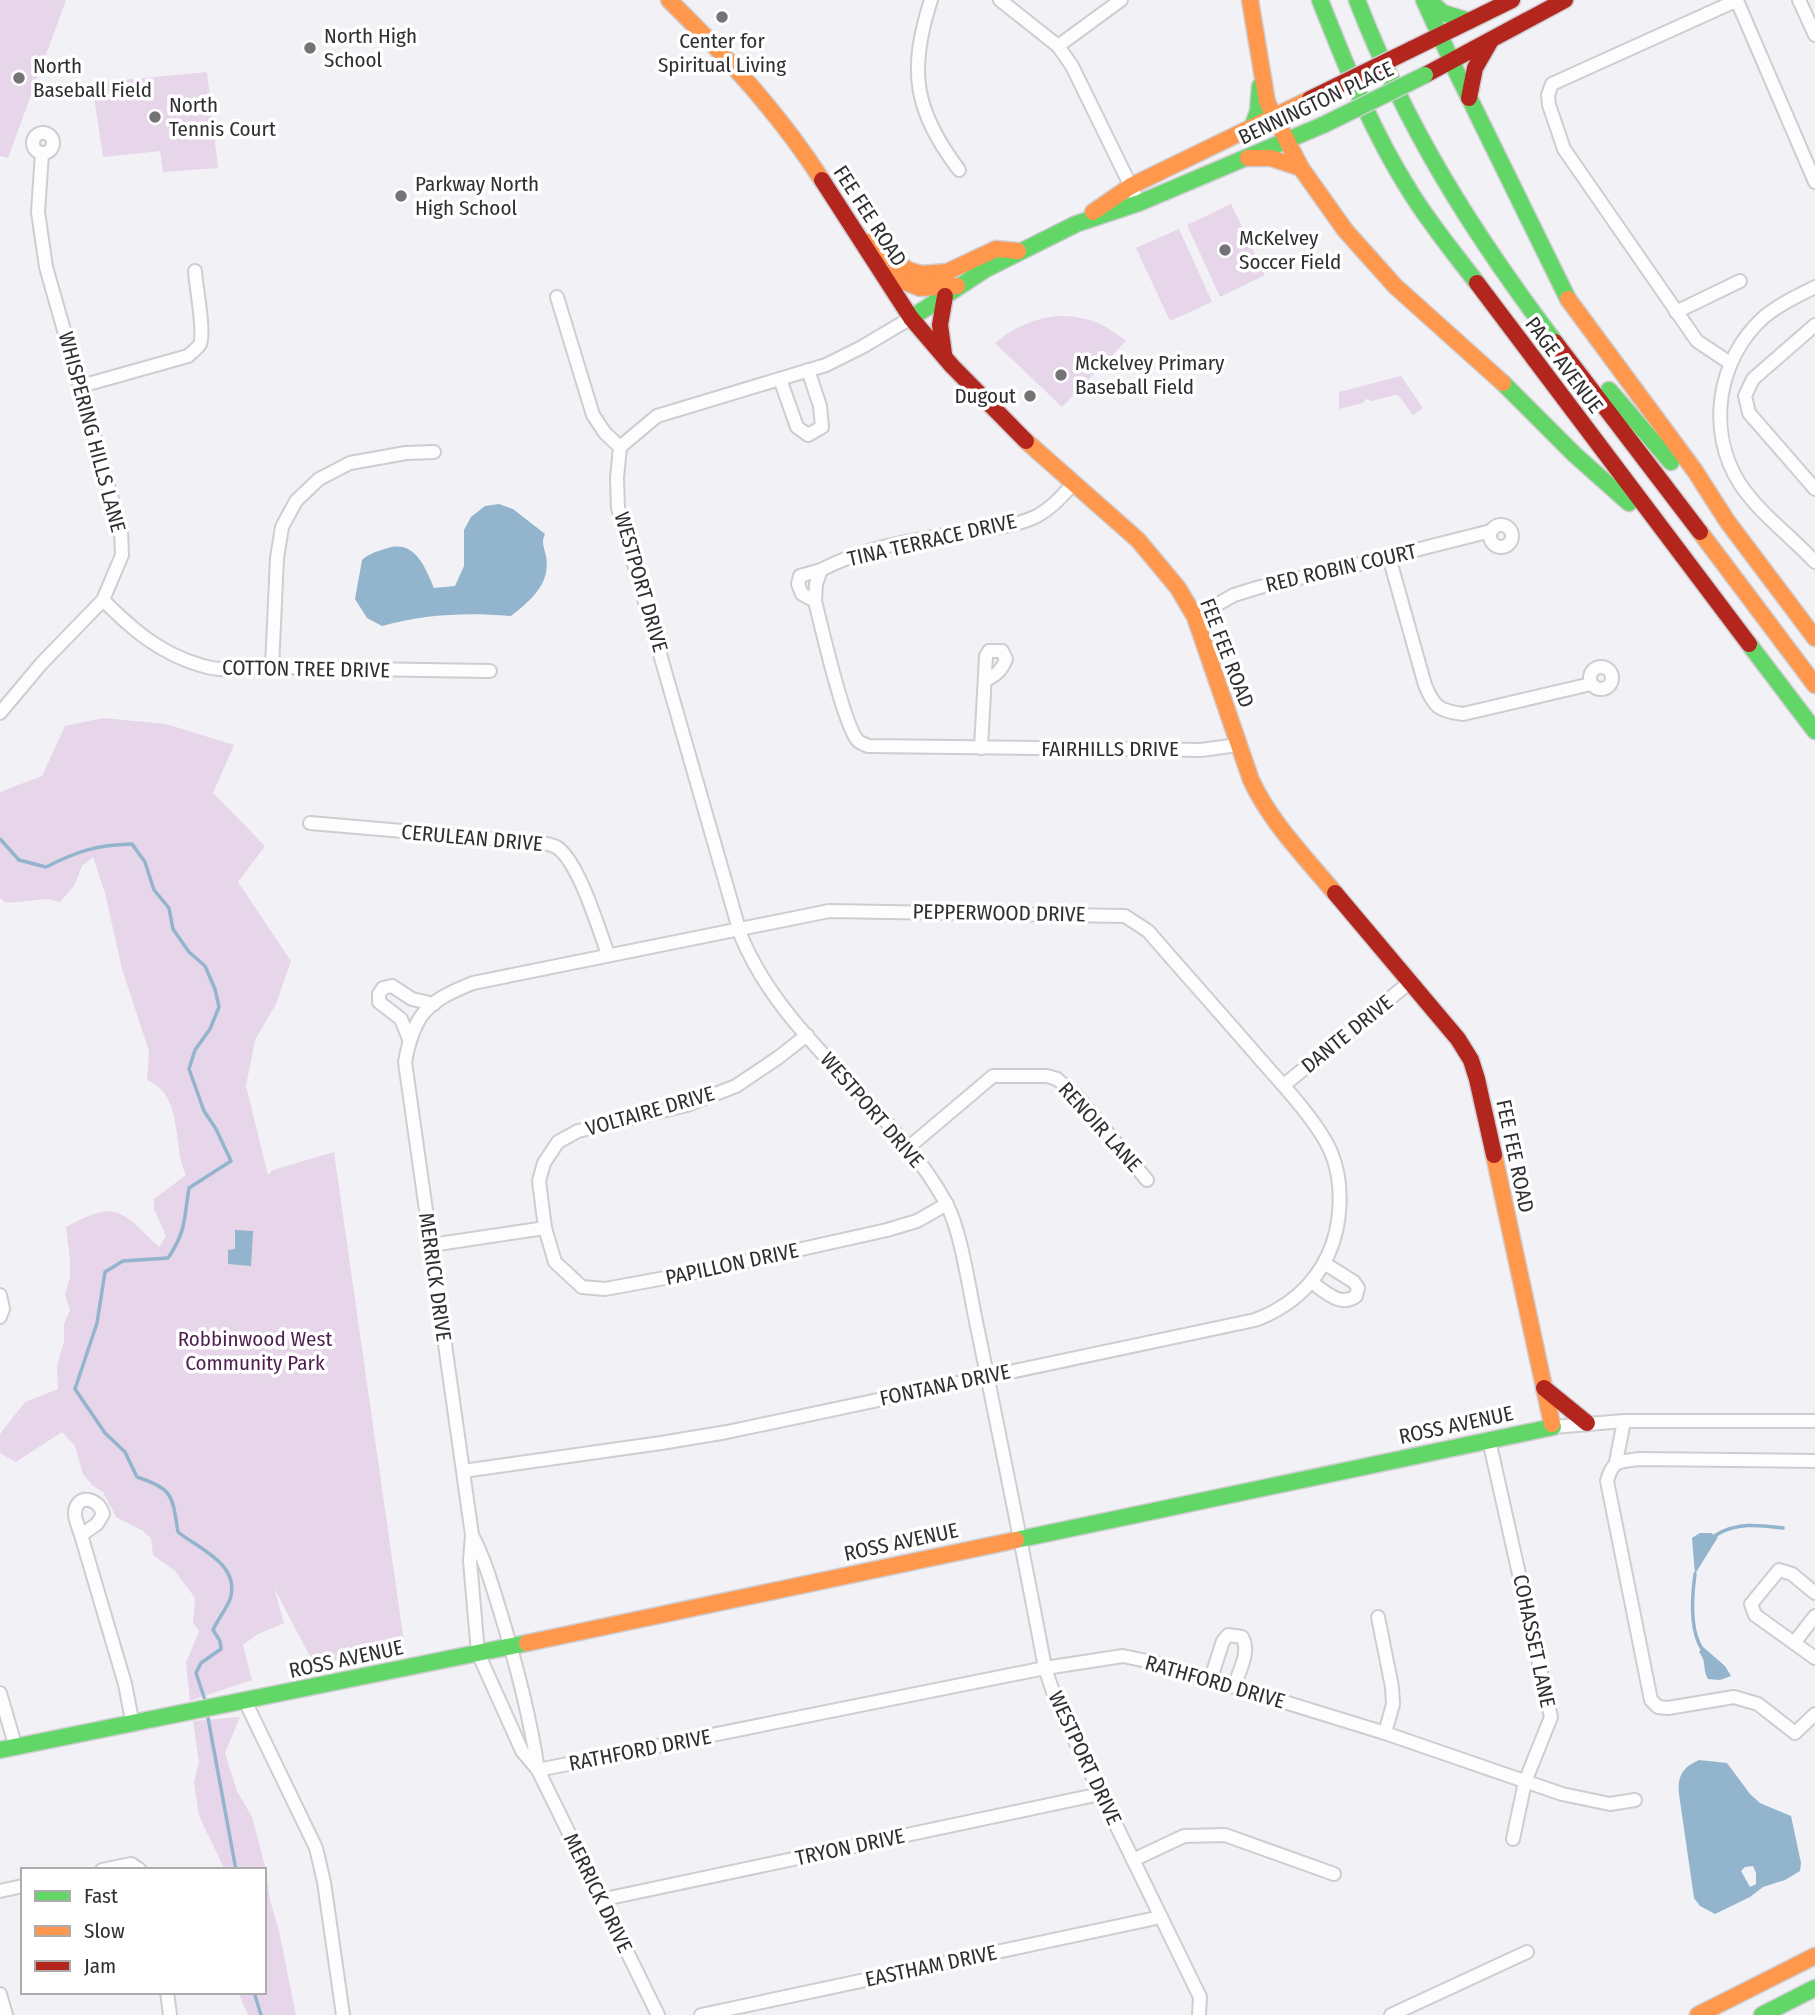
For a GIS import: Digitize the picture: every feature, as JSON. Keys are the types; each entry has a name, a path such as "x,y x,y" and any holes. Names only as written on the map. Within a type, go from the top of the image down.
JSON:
{"main road":[{"name":"FEE FEE ROAD","path":"669,0 754,89 810,161 911,318 945,358 1035,450 1138,540 1178,588 1195,617 1238,745 1260,799 1277,824 1458,1039 1471,1059 1552,1427"},
{"path":"1250,0 1267,102 1301,168 1345,230 1395,286 1521,400 1574,454 1668,537"},
{"name":"PAGE AVENUE","path":"1320,0 1341,57 1366,112 1411,194 1815,731"},
{"name":"PAGE AVENUE","path":"1356,0 1394,90 1425,149 1540,323 1815,685"},
{"path":"1426,0 1443,13 1469,21"},
{"path":"1426,0 1469,98 1565,293 1586,326 1695,471 1727,522 1815,638"},
{"name":"BENNINGTON PLACE","path":"1076,224 1131,186 1512,0"},
{"name":"BENNINGTON PLACE","path":"911,318 1018,251 1076,224 1139,203 1286,142 1452,62 1565,0"},
{"path":"1469,98 1475,68 1490,42"},
{"path":"1252,128 1258,111 1262,72"},
{"path":"1248,158 1271,158 1301,168"},
{"path":"858,233 908,270 921,274 947,272 996,249 1018,251"},
{"path":"883,273 920,288 961,286"},
{"path":"945,296 939,316 939,330 945,358"},
{"path":"1540,323 1572,343 1686,480 1727,522"},
{"path":"1544,1388 1587,1423"},
{"name":"ROSS AVENUE","path":"8,1749 1552,1427"},
{"path":"1698,2015 1815,1956"},
{"path":"1762,2015 1815,1988"}],"street":[{"path":"931,0 919,35 917,66 920,96 940,144 959,170"},
{"path":"1000,0 1058,46 1072,66 1139,203"},
{"path":"1058,46 1121,0"},
{"path":"1730,363 1697,341 1564,149 1549,105 1548,95 1552,84 1734,2 1742,9 1815,182"},
{"path":"1806,7 1815,35"},
{"name":"WHISPERING HILLS LANE","path":"0,713 41,664 103,600 122,555 121,531 46,267 38,212 42,153"},
{"path":"81,386 188,356 200,345 203,329 195,271"},
{"path":"1676,312 1740,281"},
{"path":"1815,287 1763,318 1744,340 1730,363 1723,385 1720,415 1725,452 1733,470 1752,499 1815,562"},
{"path":"557,297 593,415 605,433 620,447 657,416 825,365 857,350 911,318"},
{"path":"1815,325 1753,379 1745,396 1749,413 1815,489"},
{"path":"780,379 797,427 808,435 822,427 820,405 808,370"},
{"name":"WESTPORT DRIVE","path":"620,447 618,508 752,963 807,1035 909,1147 947,1204 957,1232 1021,1538 1045,1668 1057,1704 1200,1997 1199,2015"},
{"path":"272,667 277,558 282,527 296,502 318,479 350,464 406,453 435,452"},
{"name":"TINA TERRACE DRIVE","path":"815,601 802,594 798,583 800,576 821,570 837,561 923,538 999,527 1035,517 1056,503 1073,484"},
{"name":"RED ROBIN COURT","path":"1195,617 1234,595 1260,586 1491,531"},
{"path":"1390,557 1425,685 1433,703 1447,712 1463,714 1591,684"},
{"name":"TINA TERRACE DRIVE","path":"816,584 821,570"},
{"name":"FAIRHILLS DRIVE","path":"816,584 815,601 849,724 859,742 868,746 1201,750 1238,745"},
{"name":"COTTON TREE DRIVE","path":"103,600 134,631 162,650 201,665 230,671 272,667 489,671"},
{"path":"981,748 985,680"},
{"name":"CERULEAN DRIVE","path":"310,823 556,846 586,891 607,954"},
{"name":"PEPPERWOOD DRIVE","path":"418,1020 441,996 473,983 829,911 1125,916 1148,931 1283,1085 1330,1150 1338,1180 1335,1240 1311,1282"},
{"name":"DANTE DRIVE","path":"1283,1085 1410,982"},
{"path":"409,1039 401,1019 379,1002 379,994 383,988 392,986 412,999 433,1003"},
{"name":"MERRICK DRIVE","path":"418,1020 409,1039 405,1062 472,1535 470,1561 478,1653 522,1751 538,1770 659,2015"},
{"name":"VOLTAIRE DRIVE","path":"545,1228 539,1181 544,1163 558,1142 578,1131 687,1105 730,1088 779,1058 807,1035"},
{"name":"RENOIR LANE","path":"909,1147 993,1076 1047,1076 1057,1079 1074,1093 1147,1180"},
{"name":"PAPILLON DRIVE","path":"545,1228 555,1262 568,1277 582,1287 606,1289 703,1271 887,1230 917,1220 947,1204"},
{"path":"431,1245 545,1228"},
{"path":"1311,1282 1340,1301 1348,1302 1356,1296 1358,1288 1354,1282 1324,1263"},
{"name":"FONTANA DRIVE","path":"463,1471 720,1433 1255,1320 1284,1307 1311,1282"},
{"path":"0,1295 3,1309 0,1317"},
{"path":"1624,1421 1616,1462 1611,1467 1607,1481 1651,1700 1658,1707 1668,1708 1734,1697 1758,1704 1796,1733 1815,1714"},
{"name":"ROSS AVENUE","path":"1552,1427 1624,1421 1815,1421"},
{"name":"COHASSET LANE","path":"1489,1440 1550,1717 1525,1782 1513,1839"},
{"path":"1616,1462 1639,1459 1815,1461"},
{"path":"81,1535 125,1685 133,1725"},
{"name":"MERRICK DRIVE","path":"472,1535 483,1556 511,1644 538,1770"},
{"path":"1815,1593 1792,1574 1779,1570 1751,1604 1755,1615 1815,1658"},
{"path":"1378,1616 1392,1687 1393,1704 1385,1733"},
{"path":"1794,1643 1815,1616"},
{"path":"1211,1678 1223,1641 1228,1635 1242,1637 1247,1644 1234,1686"},
{"name":"RATHFORD DRIVE","path":"538,1770 1045,1668 1123,1656 1211,1678 1385,1733 1525,1782 1592,1801 1610,1804 1635,1800"},
{"path":"0,1693 8,1749"},
{"path":"245,1701 316,1848 324,1882 343,2015"},
{"name":"TRYON DRIVE","path":"600,1900 1101,1794"},
{"path":"1133,1860 1185,1836 1225,1835 1334,1874"},
{"path":"112,1868 131,1864 137,1868"},
{"path":"0,1891 21,1886"},
{"name":"EASTHAM DRIVE","path":"701,2015 1161,1917"},
{"path":"1391,2015 1527,1952"},
{"path":"0,1994 6,2015"},
{"path":"167,1994 170,2015"}],"green space":[{"name":"North Baseball Field","path":"0,0 66,0 8,158 0,156"},
{"name":"North Tennis Court","path":"207,72 218,168 163,172 160,151 103,157 92,83"},
{"name":"McKelvey Soccer Field","path":"1231,204 1265,275 1220,297 1187,225"},
{"name":"McKelvey Soccer Field","path":"1179,229 1212,302 1170,321 1136,248"},
{"name":"Mckelvey Primary Baseball Field","path":"1058,316 1078,317 1095,322 1126,341 1062,407 995,343 1024,325"},
{"path":"1401,376 1423,408 1413,415 1399,396 1395,395 1372,401 1366,399 1363,403 1339,409 1339,392"},
{"name":"Robbinwood West Community Park","path":"103,718 166,724 234,745 213,793 265,846 238,882 291,961 276,1004 255,1040 246,1086 268,1175 273,1170 334,1152 405,1649 314,1664 274,1588 284,1623 258,1634 243,1645 252,1680 190,1701 186,1663 199,1631 193,1622 195,1598 175,1571 153,1555 151,1538 116,1517 103,1492 93,1486 83,1474 75,1446 62,1432 16,1462 0,1453 0,1434 25,1402 58,1389 57,1365 64,1342 64,1324 70,1310 65,1295 70,1277 66,1227 83,1218 108,1211 126,1217 159,1247 166,1236 154,1209 154,1199 186,1175 172,1109 159,1087 147,1080 149,1051 122,969 105,893 93,857 82,866 74,886 60,902 47,899 6,903 0,898 0,792 42,776 65,726"},
{"path":"240,1717 225,1753 237,1791 252,1817 265,1868 224,1868 199,1816 194,1782 199,1762 193,1721"},
{"path":"266,1873 296,2015 248,2015 239,1994 266,1994"}],"water":[{"path":"499,504 513,509 545,534 545,575 538,590 526,604 511,616 446,615 382,626 367,618 355,599 362,560 388,548 405,548 418,557 434,588 455,586 464,566 464,530 471,517 485,506"},
{"path":"235,1230 253,1231 251,1266 228,1264 228,1250 235,1249"},
{"path":"1700,1533 1711,1533 1718,1537 1695,1574 1692,1538"},
{"path":"1703,1647 1725,1666 1731,1676 1720,1680 1708,1679 1699,1652"},
{"path":"1699,1760 1727,1763 1760,1803 1791,1816 1801,1863 1800,1871 1785,1880 1763,1887 1750,1897 1715,1914 1700,1906 1694,1898 1679,1794 1680,1777","holes":["1753,1866 1756,1884 1750,1887 1741,1871 1745,1867"]}],"waterway":[{"path":"0,839 19,860 46,867 88,850 132,844 145,862 154,890 169,908 173,929 189,952 205,966 215,989 219,1007 210,1029 195,1050 189,1069 204,1111 231,1161 189,1188 181,1233 168,1258 123,1261 105,1272 97,1323 75,1389 105,1433 125,1452 137,1477 165,1490 172,1502 178,1532 215,1558 229,1574 231,1596 213,1630 220,1641 221,1649 201,1663 196,1673 205,1700"},
{"path":"1716,1535 1740,1526 1783,1528"},
{"path":"1695,1574 1693,1622 1702,1649"},
{"path":"208,1718 236,1868"},
{"path":"255,1994 261,2015"}],"traffic: fast":[{"path":"1320,0 1361,98 1397,170 1426,216 1477,283"},
{"path":"1357,0 1397,92 1444,178 1496,260 1555,342"},
{"path":"1424,0 1568,299"},
{"path":"1428,0 1443,13 1469,21"},
{"path":"1323,125 1425,75"},
{"path":"1252,128 1258,111 1260,86"},
{"path":"911,318 986,269 1076,224 1139,203 1323,125"},
{"path":"1503,383 1574,454 1629,503"},
{"path":"1609,390 1671,462"},
{"path":"1749,644 1815,731"},
{"path":"1016,1540 1553,1427 1552,1424"},
{"path":"0,1750 527,1643"},
{"path":"1762,2015 1815,1988"}],"traffic: slow":[{"path":"669,0 750,86 788,131 822,180"},
{"path":"1250,0 1267,102 1301,168 1345,230 1395,286 1503,383"},
{"path":"1093,212 1131,186 1310,99"},
{"path":"1248,158 1271,158 1301,168"},
{"path":"869,242 908,270 921,274 947,272 996,249 1018,251"},
{"path":"883,273 920,288 957,286"},
{"path":"1568,299 1695,471 1727,521 1815,638"},
{"path":"1026,441 1138,540 1178,588 1195,617 1251,780 1259,796 1278,825 1335,893"},
{"path":"1700,532 1815,685"},
{"path":"1494,1155 1552,1424"},
{"path":"527,1643 1016,1540"},
{"path":"1698,2015 1815,1956"}],"traffic: jam":[{"path":"1412,49 1512,0"},
{"path":"1425,75 1565,0"},
{"path":"1469,98 1475,68 1490,42"},
{"path":"1310,99 1412,49"},
{"path":"822,180 911,318 952,366 1026,441"},
{"path":"1477,283 1749,644"},
{"path":"944,354 940,325 945,296"},
{"path":"1555,342 1700,532"},
{"path":"1335,893 1458,1039 1471,1060 1494,1155"},
{"path":"1544,1388 1587,1423"}],"place":[{"name":"Center for Spiritual Living","path":"722,17"},
{"name":"North High School","path":"310,48"},
{"name":"North Baseball Field","path":"19,78"},
{"name":"North Tennis Court","path":"155,117"},
{"name":"Parkway North High School","path":"401,196"},
{"name":"McKelvey Soccer Field","path":"1225,250"},
{"name":"Mckelvey Primary Baseball Field","path":"1061,375"},
{"name":"Dugout","path":"1030,396"}]}
